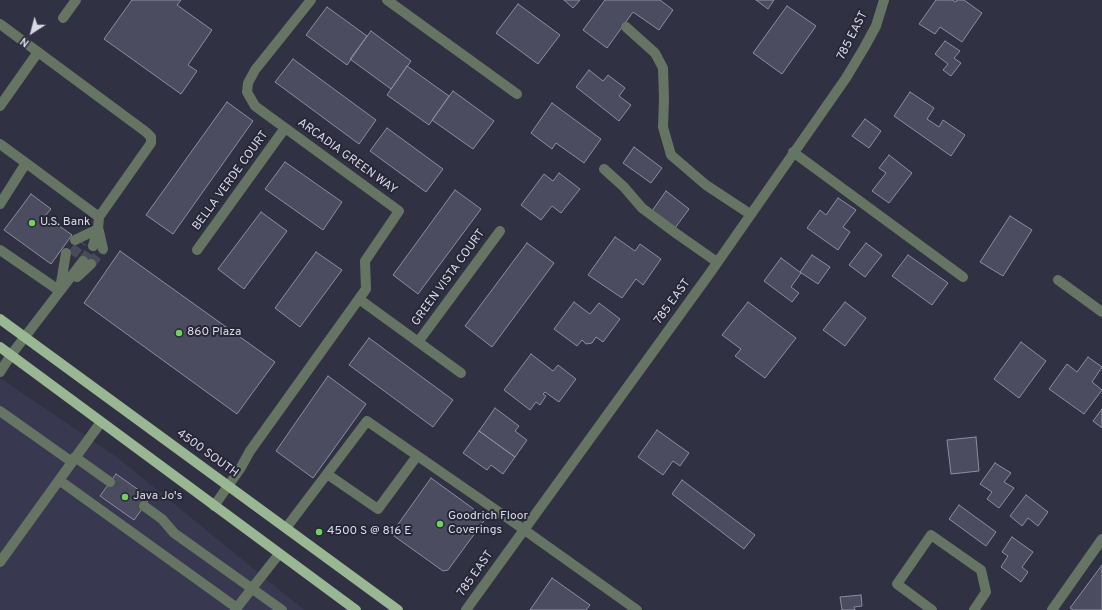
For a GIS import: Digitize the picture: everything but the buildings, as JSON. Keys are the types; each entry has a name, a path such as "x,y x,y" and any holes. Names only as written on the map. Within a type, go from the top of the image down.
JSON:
{"main road":[{"name":"4500 SOUTH","path":"0,319 398,610"},
{"path":"0,347 356,610"}],"street":[{"path":"63,18 76,0"},
{"name":"ARCADIA GREEN WAY","path":"214,506 240,469 250,451 366,289 365,261 399,211 255,106 247,92 248,82 255,70 311,0"},
{"path":"387,0 516,94"},
{"name":"785 EAST","path":"466,610 717,262 846,78 876,26 884,0"},
{"path":"0,24 151,137 151,143 148,149 99,217 98,247"},
{"path":"626,27 655,54 663,68 663,127 671,156 706,185 750,214"},
{"path":"0,106 38,52"},
{"name":"BELLA VERDE COURT","path":"197,250 285,128"},
{"path":"0,144 99,217"},
{"path":"793,152 963,277"},
{"path":"0,204 26,164"},
{"path":"604,169 624,187 642,208 717,262"},
{"path":"78,241 98,229"},
{"name":"GREEN VISTA COURT","path":"418,342 500,231"},
{"path":"0,250 60,291"},
{"path":"60,291 69,254"},
{"path":"0,372 11,355 60,291 87,263"},
{"path":"1058,280 1102,312"},
{"name":"GREEN VISTA COURT","path":"359,298 461,373"},
{"path":"0,410 74,460 110,482"},
{"path":"286,528 367,421 524,529 631,608"},
{"path":"0,562 101,422"},
{"path":"327,474 378,509 417,456"},
{"path":"59,480 236,609 279,554"},
{"path":"144,506 162,519 174,532 282,610"},
{"path":"932,610 897,584 931,535 980,570 986,592 974,610"},
{"path":"1052,610 1102,539"}],"shaded area":[{"path":"0,378 118,458 304,610 0,610"}],"tunnel":[{"path":"72,255 82,242"},
{"path":"83,261 93,246"},
{"path":"91,264 103,249"},
{"path":"110,482 144,506"}],"place":[{"name":"U.S. Bank","path":"32,223"},
{"name":"860 Plaza","path":"179,333"},
{"name":"Java Jo's","path":"125,497"},
{"name":"Goodrich Floor Coverings","path":"440,524"},
{"name":"4500 S @ 816 E","path":"319,532"}]}
